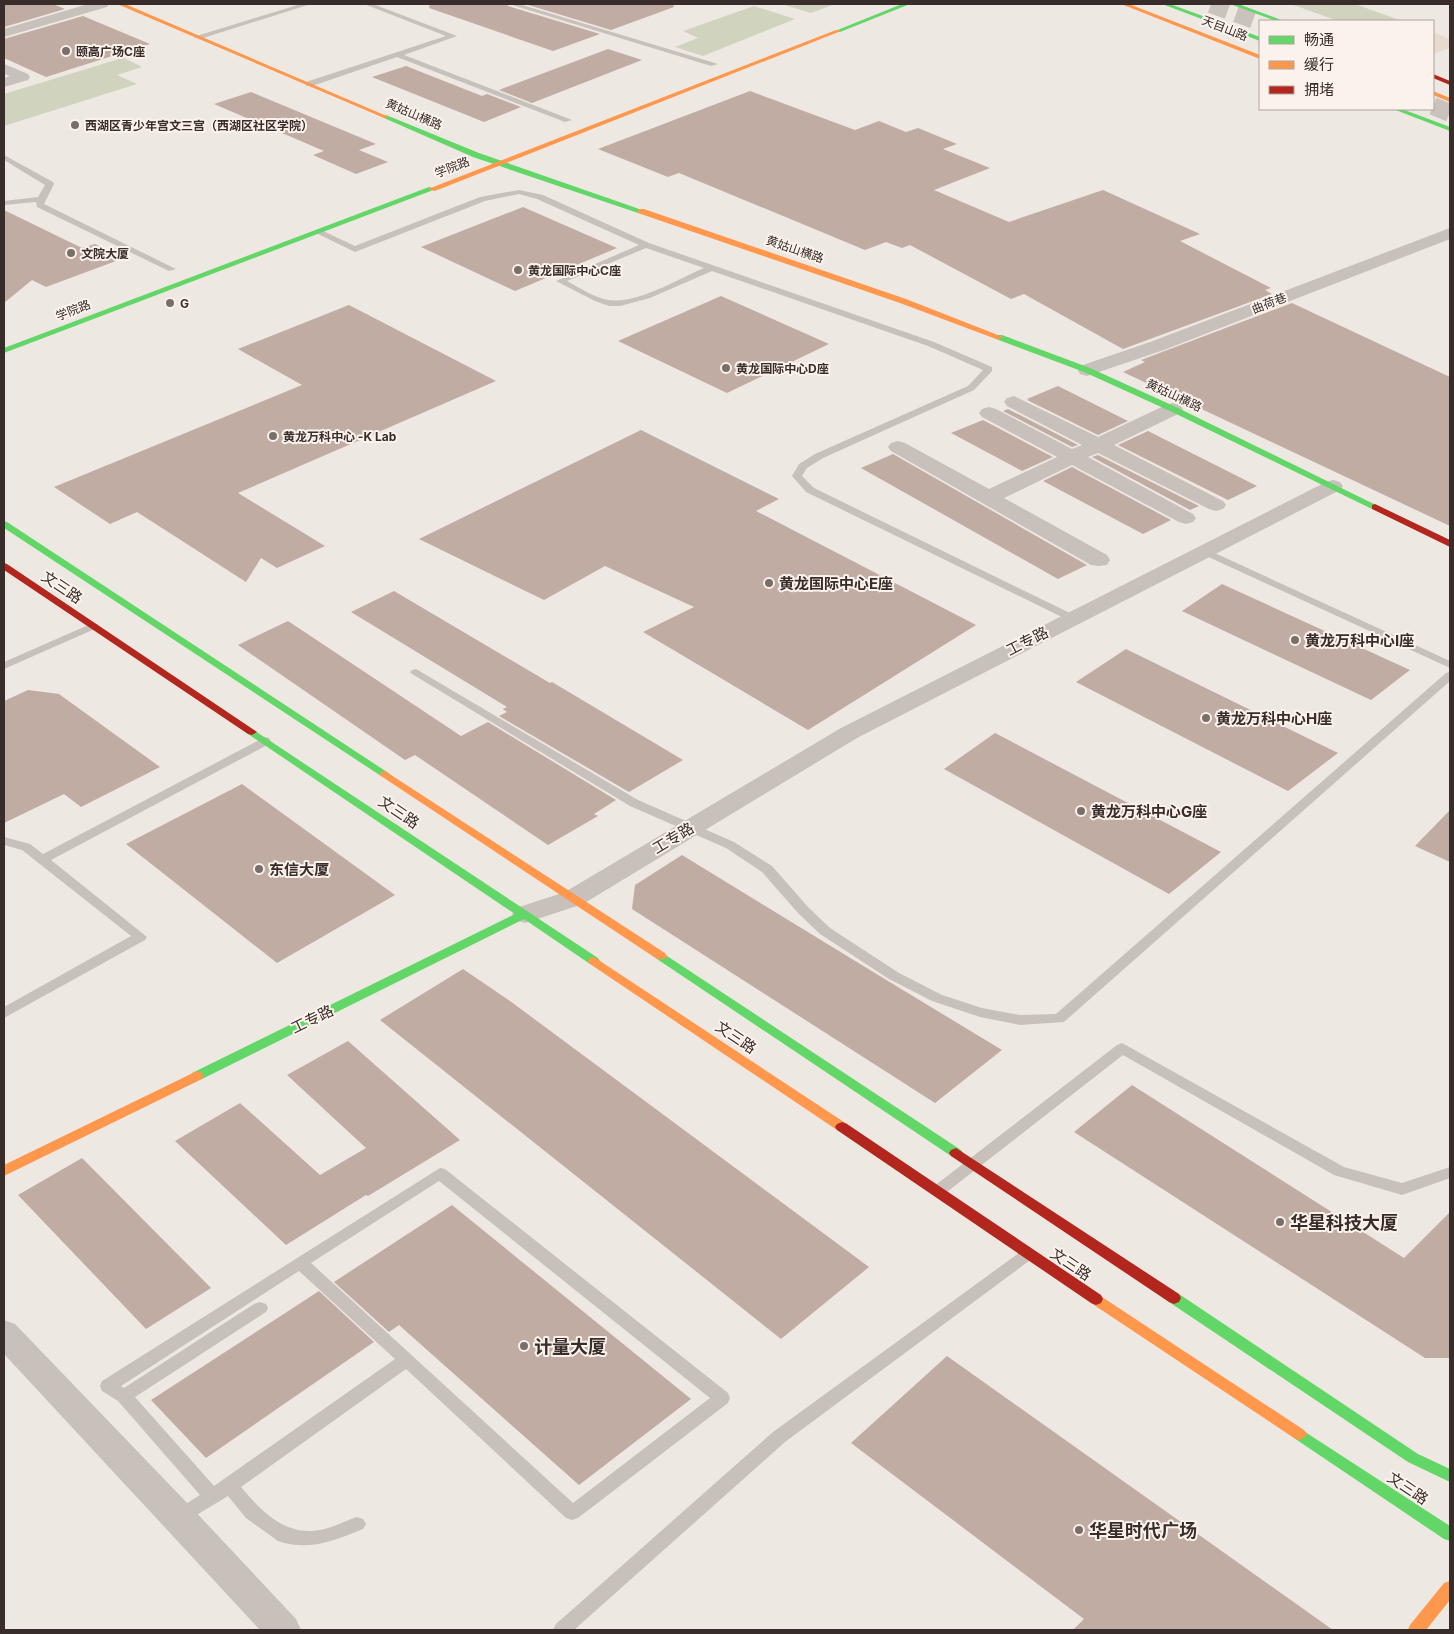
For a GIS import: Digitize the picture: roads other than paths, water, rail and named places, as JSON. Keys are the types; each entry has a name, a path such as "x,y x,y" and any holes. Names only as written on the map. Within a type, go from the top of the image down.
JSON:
{"main road":[{"name":"黄姑山横路","path":"120,4 499,164 673,221 903,301 1086,370 1173,409 1450,544"},
{"name":"学院路","path":"4,351 499,164 907,4"},
{"name":"天目山路","path":"1124,4 1259,57"},
{"name":"天目山路","path":"1165,4 1259,39"},
{"name":"天目山路","path":"1196,4 1259,28"},
{"name":"天目山路","path":"1233,4 1278,20"},
{"path":"696,71 718,62"},
{"path":"1434,76 1450,83"},
{"path":"1434,93 1450,100"},
{"path":"1434,104 1450,110"},
{"path":"1399,110 1450,129"},
{"path":"550,127 573,118"},
{"name":"学院路","path":"458,162 494,148"},
{"path":"153,276 176,268"},
{"name":"文三路","path":"4,524 574,898 1414,1458 1450,1476"},
{"name":"文三路","path":"4,566 938,1191 1028,1254 1450,1534"},
{"name":"工专路","path":"4,1170 525,914"},
{"path":"1416,1630 1450,1588"}],"street":[{"path":"4,33 102,4"},
{"path":"4,68 23,77 4,83"},
{"name":"曲荷巷","path":"1086,370 1157,346 1450,233"},
{"path":"1014,402 1216,505"},
{"path":"987,498 1173,409"},
{"path":"989,413 1186,518"},
{"path":"898,447 1099,560"},
{"name":"工专路","path":"525,914 574,898 849,733 1333,486"},
{"path":"4,1333 180,1517 283,1630"}],"lane":[{"path":"197,37 308,4"},
{"path":"308,84 452,36 367,4"},
{"path":"512,4 718,62"},
{"path":"398,55 573,118"},
{"path":"4,157 50,184 41,198 40,205 176,268"},
{"path":"318,232 355,250 483,199 519,192 540,197 646,245 931,344 989,369 971,388 819,456 803,466 798,476 810,490 1072,618"},
{"path":"4,203 41,198"},
{"path":"646,245 560,281 608,303 624,302 641,298 710,268"},
{"path":"1206,552 1450,665"},
{"path":"4,666 92,626"},
{"path":"416,672 634,803 730,845 767,869 803,910 825,931 894,976 937,998 980,1012 1020,1020 1059,1019 1450,674"},
{"path":"43,859 265,741"},
{"path":"4,842 9,841 26,847 140,937 4,1013"},
{"path":"938,1191 1122,1048 1339,1171 1402,1189 1450,1172"},
{"path":"212,1496 124,1396 108,1386 440,1173 722,1398 572,1513 405,1361 301,1263"},
{"path":"562,1630 779,1437 1028,1254"},
{"path":"124,1396 260,1308"},
{"path":"180,1517 230,1486 405,1361"},
{"path":"230,1486 252,1513 284,1536 320,1538 357,1524"}],"tunnel":[{"path":"1211,4 1259,22"},
{"path":"1434,106 1450,113"}],"place":[{"name":"颐高广场C座","path":"66,51"},
{"name":"西湖区青少年宫文三宫（西湖区社区学院）","path":"75,125"},
{"name":"文院大厦","path":"71,253"},
{"name":"黄龙国际中心C座","path":"518,270"},
{"name":"G","path":"170,303"},
{"name":"黄龙国际中心D座","path":"726,368"},
{"name":"黄龙万科中心 -K Lab","path":"273,436"},
{"name":"黄龙国际中心E座","path":"769,583"},
{"name":"黄龙万科中心I座","path":"1295,640"},
{"name":"黄龙万科中心H座","path":"1206,718"},
{"name":"黄龙万科中心G座","path":"1081,811"},
{"name":"东信大厦","path":"259,869"},
{"name":"华星科技大厦","path":"1280,1222"},
{"name":"计量大厦","path":"524,1346"},
{"name":"华星时代广场","path":"1079,1530"}]}
